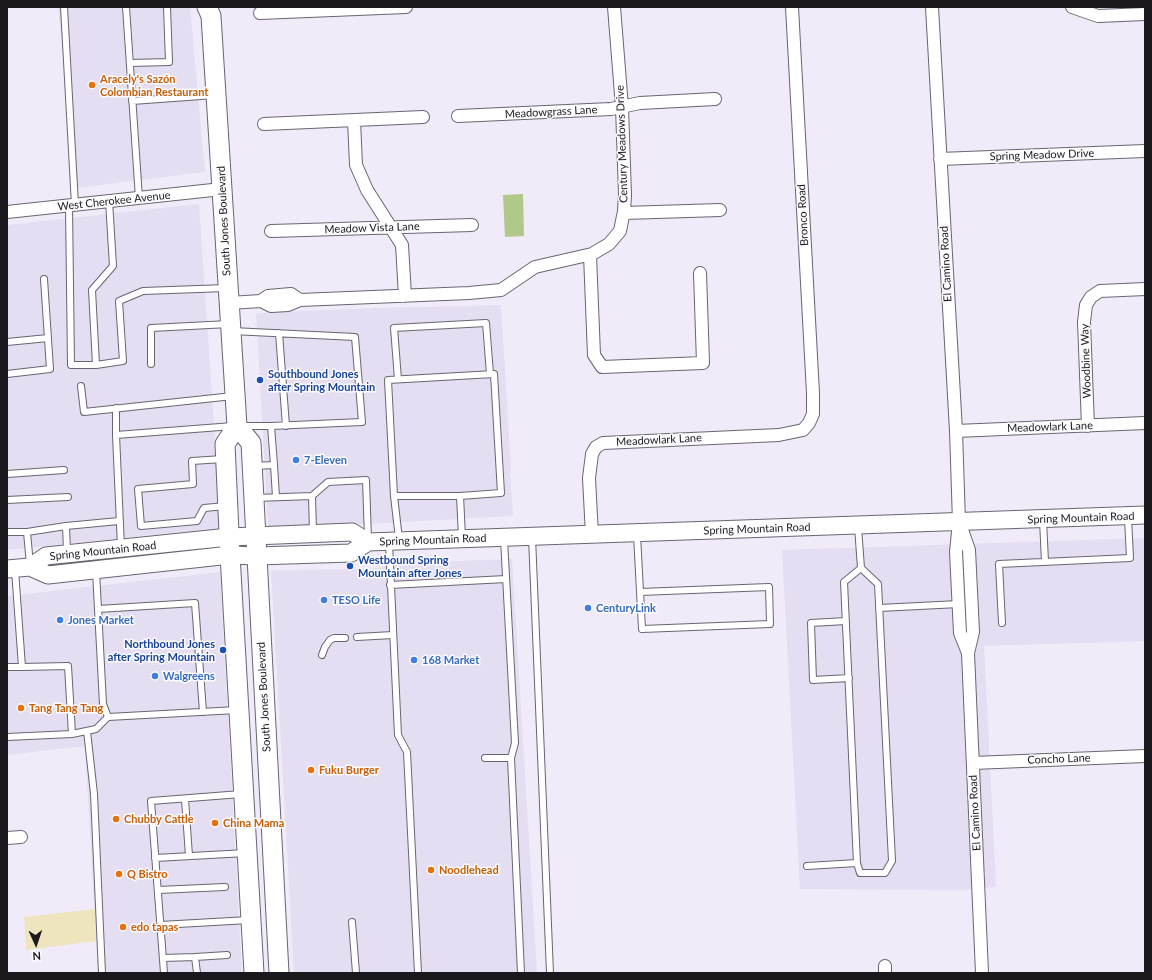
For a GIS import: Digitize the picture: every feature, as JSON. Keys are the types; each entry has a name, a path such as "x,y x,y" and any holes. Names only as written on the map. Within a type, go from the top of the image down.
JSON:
{"main road":[{"name":"South Jones Boulevard","path":"211,10 237,426 251,443 279,973"},
{"path":"237,426 225,444 229,546 254,973"},
{"name":"Spring Mountain Road","path":"17,568 46,556 121,548 229,546 257,556 351,552 368,542 1145,515"},
{"name":"Spring Mountain Road","path":"17,568 48,574 96,569 229,546 256,535 352,532 368,542"},
{"path":"251,920 275,910"}],"street":[{"path":"260,13 346,8 406,7"},
{"name":"Century Meadows Drive","path":"228,296 262,301 268,296 291,294 300,300 469,293 501,290 535,267 590,255 609,244 620,231 624,213 625,195 622,107 614,7"},
{"name":"Bronco Road","path":"792,7 813,393 813,414 809,423"},
{"name":"El Camino Road","path":"932,7 956,431 959,522 956,552 960,633 968,653"},
{"path":"1072,8 1098,16 1145,14"},
{"name":"Meadowgrass Lane","path":"458,116 611,109 640,103 715,99"},
{"path":"264,124 423,117"},
{"path":"354,120 356,165 366,190 402,245 405,296"},
{"name":"Spring Meadow Drive","path":"940,159 1145,151"},
{"name":"West Cherokee Avenue","path":"7,212 222,189"},
{"path":"624,213 720,210"},
{"name":"Meadow Vista Lane","path":"271,231 472,225"},
{"path":"590,255 594,355 602,367 703,363 700,273"},
{"name":"Woodbine Way","path":"1088,426 1084,322 1086,305 1091,297 1100,291 1145,289"},
{"name":"Meadowlark Lane","path":"592,535 589,478 592,454 596,448 603,443 779,435 803,430 809,423"},
{"name":"Meadowlark Lane","path":"956,431 1145,423"},
{"name":"El Camino Road","path":"959,522 969,550 973,632 968,653 982,973"},
{"name":"Concho Lane","path":"973,763 1145,756"},
{"path":"7,838 22,837"}],"lane":[{"path":"64,7 72,205 71,365 123,361 119,301 143,292 228,296"},
{"path":"126,7 139,198"},
{"path":"130,63 169,62 167,7"},
{"path":"132,101 216,95"},
{"path":"96,364 92,290 113,266 109,201"},
{"path":"7,374 50,369 44,279"},
{"path":"398,379 394,328 486,323 490,374"},
{"path":"116,435 237,426 286,426 362,422 355,337 279,334 230,327 151,328 151,364"},
{"path":"279,334 286,426"},
{"path":"7,342 48,338"},
{"path":"394,496 460,496 501,493 494,374 388,380 394,496 394,542 390,585 398,735 407,752 418,973"},
{"path":"81,386 84,412 235,396"},
{"path":"116,408 121,548"},
{"path":"271,426 276,497"},
{"path":"226,459 192,461 193,484 138,489 141,526 197,521 204,508 228,506"},
{"path":"252,466 274,465"},
{"path":"7,474 64,470"},
{"path":"254,498 312,496 328,482 366,480 368,542"},
{"path":"312,496 314,534"},
{"path":"460,496 462,539"},
{"path":"7,500 68,497"},
{"path":"1002,623 999,564 1130,558 1128,516"},
{"path":"1043,519 1045,562"},
{"path":"7,532 27,532 66,526 119,521"},
{"path":"858,525 861,568 878,584 892,861 885,873 860,873 857,863 844,582 861,568"},
{"path":"66,526 67,554"},
{"path":"22,667 17,568 27,532"},
{"path":"637,533 640,592 642,629 770,624 769,587 640,592"},
{"path":"532,537 550,973"},
{"path":"504,538 515,743 511,758 521,973"},
{"path":"96,569 103,704 108,717"},
{"path":"390,585 506,579"},
{"path":"98,609 195,603 203,712"},
{"path":"879,608 959,604"},
{"path":"846,621 811,623 814,680 849,678"},
{"path":"357,637 393,635"},
{"path":"322,655 330,640 334,638 345,638"},
{"path":"7,668 68,666 72,734"},
{"path":"7,737 72,734 96,729 108,717 239,710"},
{"path":"87,731 94,794 102,973"},
{"path":"485,758 511,758"},
{"path":"164,973 151,801 244,794"},
{"path":"185,799 189,856"},
{"path":"155,858 247,852"},
{"path":"807,866 857,863"},
{"path":"158,890 225,887"},
{"path":"160,925 251,920"},
{"path":"352,922 356,973"},
{"path":"163,958 228,955"},
{"path":"195,957 197,973"}],"shaded area":[{"path":"58,7 190,7 205,172 77,188"},
{"path":"199,204 221,528 7,550 7,225"},
{"path":"501,305 513,516 348,525 268,526 256,313"},
{"path":"1145,538 1145,641 984,646 996,887 967,890 800,889 782,550"},
{"path":"512,559 537,973 294,973 271,570 371,569 401,563"},
{"path":"220,572 242,973 98,973 85,746 7,755 7,596"}],"green space":[{"path":"523,194 524,236 505,237 503,195"}],"sand":[{"path":"95,909 96,941 26,950 24,917"}],"place":[{"name":"Aracely's Sazón Colombian Restaurant","path":"92,85"},
{"name":"Southbound Jones after Spring Mountain","path":"260,380"},
{"name":"7-Eleven","path":"296,460"},
{"name":"Westbound Spring Mountain after Jones","path":"350,566"},
{"name":"TESO Life","path":"324,600"},
{"name":"CenturyLink","path":"588,608"},
{"name":"Jones Market","path":"60,620"},
{"name":"Northbound Jones after Spring Mountain","path":"223,650"},
{"name":"168 Market","path":"414,660"},
{"name":"Walgreens","path":"155,676"},
{"name":"Tang Tang Tang","path":"21,708"},
{"name":"Fuku Burger","path":"311,770"},
{"name":"Chubby Cattle","path":"116,819"},
{"name":"China Mama","path":"215,823"},
{"name":"Noodlehead","path":"431,870"},
{"name":"Q Bistro","path":"119,874"},
{"name":"edo tapas","path":"123,927"}]}
